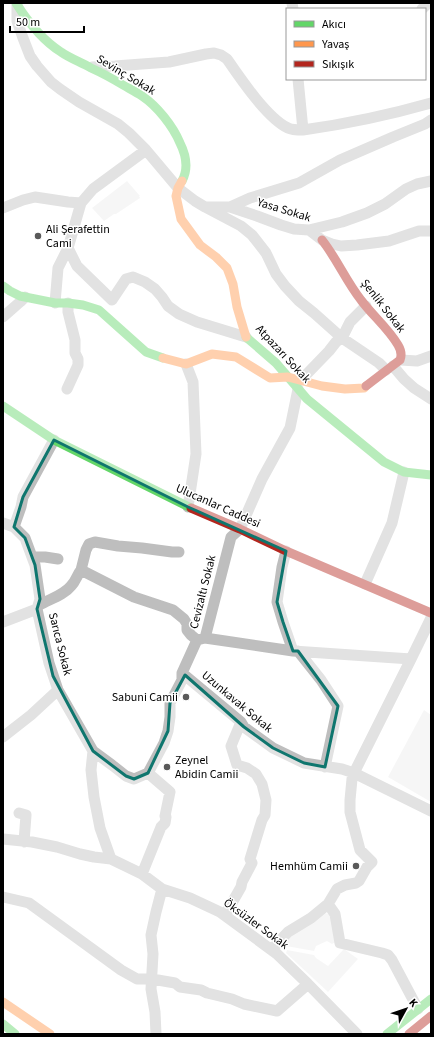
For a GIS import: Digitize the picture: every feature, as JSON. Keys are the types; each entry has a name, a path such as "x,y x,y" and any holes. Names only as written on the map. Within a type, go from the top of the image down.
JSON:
{"street":[{"name":"Sevinç Sokak","path":"17,4 28,21 49,43 71,58 141,95 150,102 167,121 178,137 184,152 186,173 178,188"},
{"path":"17,4 17,21 30,56 51,82 60,90 79,102 118,124 138,140 178,188 195,201 241,226 252,235 266,253 276,274 299,302 342,338 379,363 393,365 418,361 431,356"},
{"path":"90,67 169,62 214,53 221,55 226,59 266,110 282,125 296,130 332,126 431,103"},
{"path":"298,80 303,130"},
{"path":"230,207 250,198 299,183 340,160 425,124 431,120"},
{"path":"55,304 58,268 68,248 82,203 93,189 146,150"},
{"path":"309,230 342,222 366,213 385,204 406,189 417,184 431,181"},
{"name":"Atpazarı Sokak","path":"178,188 176,196 181,219 200,245 216,257 227,268 233,284 240,318 246,337 276,363 288,377 300,385 307,399 384,462 404,472 431,475"},
{"path":"3,208 35,197 82,203"},
{"name":"Yasa Sokak","path":"205,207 230,207 294,229 309,230 322,240 341,246 389,241 419,231 431,231"},
{"name":"Şenlik Sokak","path":"322,240 333,255 357,295 398,346 402,357 393,365"},
{"path":"68,248 77,266 112,300 126,279 133,277 145,282 155,289 168,306 179,314 197,322 246,337"},
{"path":"3,286 10,291 25,297 55,304 68,302 99,310 146,352 159,357 186,364 212,354 236,357 270,378 288,377"},
{"path":"3,317 25,297"},
{"path":"67,389 78,365 68,312 68,302"},
{"path":"300,385 336,342 342,338 350,322 366,306"},
{"path":"186,364 193,382 196,454 188,507"},
{"path":"300,385 345,389 364,388 393,365"},
{"path":"393,365 404,379 414,388 431,399"},
{"name":"Cevizaltı Sokak","path":"148,773 164,743 168,731 170,703 182,680 182,673 201,639 231,537 240,529 262,479 290,428 300,385"},
{"name":"Ulucanlar Caddesi","path":"3,406 54,440 188,507 431,613"},
{"path":"3,523 14,527 23,497 54,440"},
{"path":"365,584 392,523 404,472"},
{"name":"Sarıca Sokak","path":"14,527 25,538 35,565 40,599 38,607 49,663 58,690 93,752"},
{"path":"3,622 38,607 70,588 81,570 89,544 95,542 118,546 179,552"},
{"path":"286,551 277,602 283,622 296,651 321,680 338,706 325,767"},
{"path":"32,557 58,559"},
{"path":"81,570 134,597 173,610 184,619 187,624 187,630 191,635 201,639 296,651 411,659"},
{"path":"272,949 288,932 311,918 328,904 337,889 359,881 367,867 372,862 360,850 350,812 352,780 354,773 431,618"},
{"name":"Uzunkavak Sokak","path":"182,673 241,722 244,727 273,748 304,763 342,769 354,773 431,811"},
{"path":"3,737 31,715 58,690"},
{"path":"225,915 241,887 252,863 250,859 262,820 265,815 266,800 262,784 256,774 247,768 237,765 231,746 241,722"},
{"path":"111,859 100,828 94,797 91,770 93,752 126,776 134,779 148,773 170,792 165,810 165,822 161,827 142,874"},
{"path":"19,813 26,815 24,842"},
{"name":"Öksüzler Sokak","path":"3,839 57,847 80,854 111,859 142,874 162,889 190,898 220,912 272,949 357,1034"},
{"path":"156,1034 155,1012 151,989 153,954 151,935 162,889"},
{"path":"3,897 29,903 121,970 137,979 152,978 175,983 180,986 202,990 207,993 232,999 244,1004 277,1011 308,984"},
{"path":"328,904 335,914 340,943 388,955 418,1009"},
{"path":"387,1034 431,999"},
{"path":"3,1002 50,1034"},
{"path":"409,1034 431,1016"},
{"path":"3,1024 15,1034"}],"highlighted area":[{"path":"54,440 188,507 286,551 277,602 283,622 293,651 298,651 338,706 325,767 304,763 273,748 244,727 185,675 170,703 168,731 148,773 134,779 126,776 93,751 53,676 37,609 40,599 35,565 25,538 14,527 23,497"}],"shaded area":[{"path":"127,181 140,196 140,198 104,221 92,208"},
{"path":"424,710 431,715 431,802 388,777"},
{"path":"323,913 331,914 337,941 332,944 327,941 316,946 314,951 286,946 288,935"},
{"path":"344,949 358,959 328,992 286,953 287,950 314,955 328,966"}],"traffic: fast":[{"path":"16,3 36,30 54,47 68,57 137,93 148,100 159,111 169,123 184,152 186,166 182,181"},
{"path":"3,286 20,296 55,303 83,305 99,310 146,352 163,358"},
{"path":"246,337 276,363 307,399 384,462 404,472 431,475"},
{"path":"3,406 54,440 191,508"},
{"path":"387,1034 431,999"},
{"path":"3,1024 15,1034"}],"traffic: slow":[{"path":"182,181 176,196 181,219 200,245 216,257 227,268 233,284 237,307 246,337"},
{"path":"163,358 186,364 212,354 236,357 270,378 288,377 322,386 345,389 364,388 366,386"},
{"path":"3,1002 50,1034"}],"traffic: jam":[{"path":"322,240 365,306 390,333 400,351 400,360 366,386"},
{"path":"191,508 286,551 431,613"},
{"path":"409,1034 431,1016"}],"place":[{"name":"Ali Şerafettin Cami","path":"38,236"},
{"name":"Sabuni Camii","path":"186,697"},
{"name":"Zeynel Abidin Camii","path":"167,767"},
{"name":"Hemhüm Camii","path":"356,866"}]}
